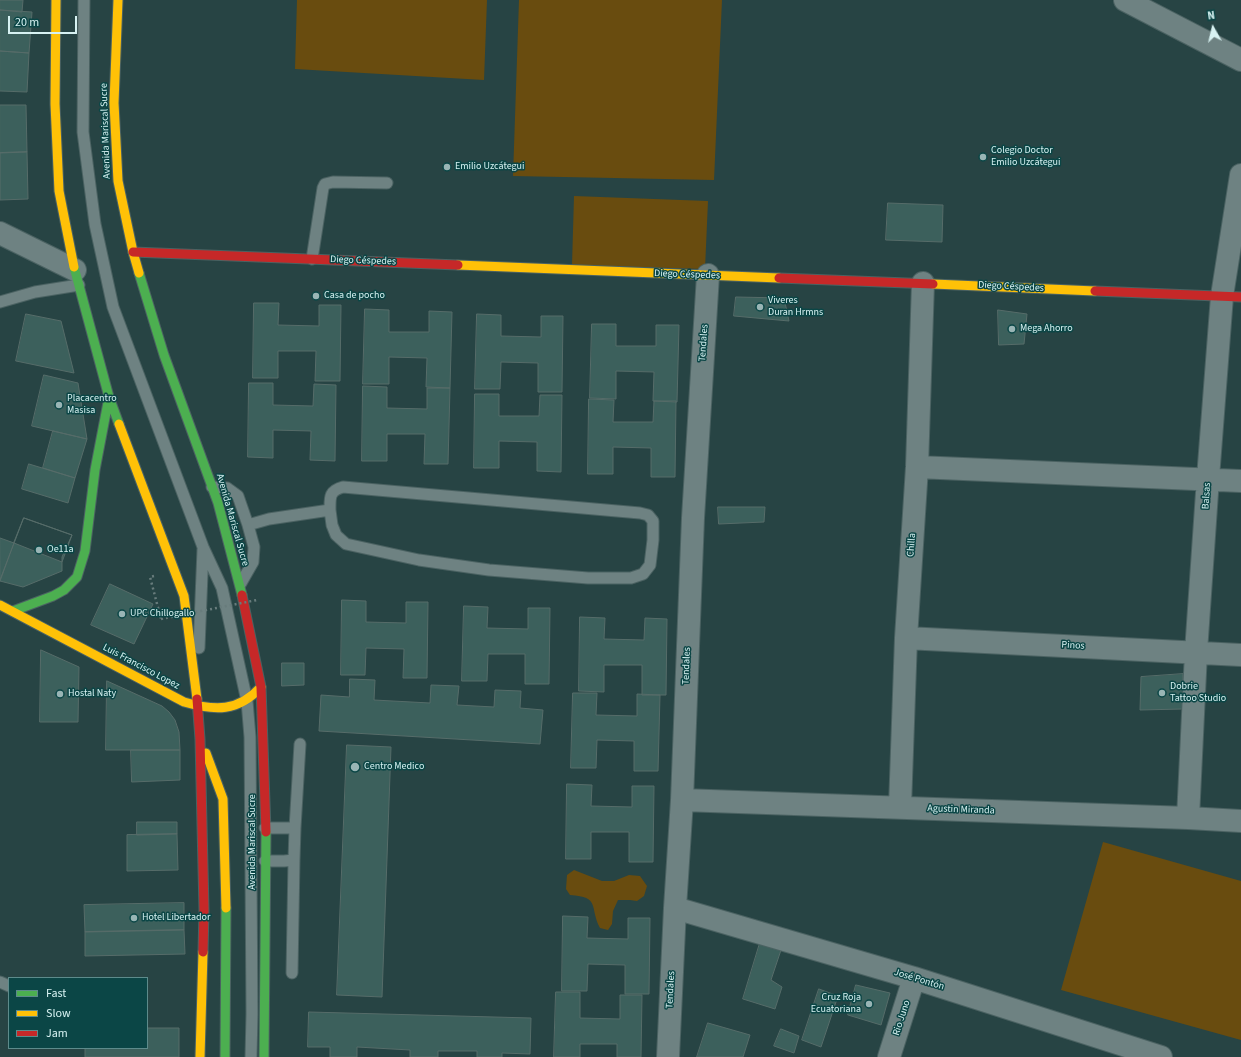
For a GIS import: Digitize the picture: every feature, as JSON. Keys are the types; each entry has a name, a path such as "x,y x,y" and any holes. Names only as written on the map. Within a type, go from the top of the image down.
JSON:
{"main road":[{"path":"56,0 55,104 59,191 77,278 109,397 184,596 198,707 200,739 204,910 200,1057"},
{"name":"Avenida Mariscal Sucre","path":"118,0 114,103 118,181 133,252 164,355 226,530 240,586 261,687 265,828 264,1057"},
{"name":"Diego Céspedes","path":"133,252 708,276 923,283 1232,297"},
{"path":"13,611 37,603 59,593 77,577 85,551 95,470 109,397"},
{"name":"Luis Francisco Lopez","path":"0,605 184,702 198,707 214,708 234,706 247,701 255,695 261,687"},
{"path":"200,739 223,799 226,912 225,1057"}],"street":[{"path":"1125,0 1241,60"},
{"name":"Balsas","path":"1188,818 1196,652 1208,478 1232,297 1241,175"},
{"path":"0,233 77,278"},
{"name":"Tendales","path":"668,1057 682,800 693,518 708,276"},
{"name":"Chilla","path":"900,807 906,638 917,467 923,283"},
{"path":"917,467 1208,478 1241,481"},
{"name":"Pinos","path":"906,638 1241,655"},
{"name":"Agustin Miranda","path":"682,800 1241,821"},
{"name":"José Pontón","path":"675,908 914,978 1110,1049 1161,1057"},
{"name":"Rio Juno","path":"889,1057 914,978"}],"lane":[{"path":"84,0 83,132 95,224 113,307 203,546 222,588 247,701 250,745 251,1057"},
{"path":"312,259 322,188 325,184 333,182 387,183"},
{"path":"0,302 77,278"},
{"path":"212,487 227,488 238,496 248,525 254,547 253,562 240,586"},
{"path":"343,487 640,513 648,515 653,521 653,540 650,565 643,574 631,578 588,578 489,570 419,560 346,544 336,535 332,525 330,510 330,495 335,490 343,487"},
{"path":"248,525 269,519 330,510"},
{"path":"198,707 203,546"},
{"path":"292,973 295,828 300,744"},
{"path":"265,828 295,828"},
{"path":"265,861 284,862 294,860"}],"path":[{"path":"150,577 160,620 258,600"}],"shaded area":[{"path":"297,0 487,0 484,80 295,69"},
{"path":"519,0 722,0 714,180 513,176"},
{"path":"574,196 708,201 705,269 572,265"},
{"path":"1103,842 1241,881 1241,1040 1061,990"},
{"path":"574,870 602,881 614,881 629,875 640,876 647,886 644,896 637,901 618,900 613,911 612,924 608,930 600,928 590,901 580,896 570,895 566,889 567,875"}],"building":[{"path":"0,0 23,0 22,12 0,10"},
{"path":"0,10 32,12 29,53 0,51"},
{"path":"0,51 29,53 27,92 0,91"},
{"path":"0,105 26,105 27,152 0,153"},
{"path":"27,152 28,199 0,200 0,153"},
{"path":"888,203 943,205 942,242 886,240"},
{"name":"Viveres Duran Hrmns","path":"736,297 784,298 789,321 734,316"},
{"path":"254,303 279,303 278,325 319,326 319,305 341,305 340,381 315,381 316,351 278,351 278,378 253,378"},
{"path":"365,309 389,310 389,332 429,332 429,311 452,312 450,388 426,387 427,358 389,357 389,384 363,384"},
{"name":"Mega Ahorro","path":"998,310 1027,314 1024,344 999,345"},
{"path":"26,314 61,321 74,373 16,361"},
{"path":"477,314 501,315 501,336 541,337 541,316 563,316 562,392 538,392 538,363 501,362 500,389 475,389"},
{"path":"592,324 616,324 616,346 656,346 656,325 679,325 677,402 653,401 654,372 616,371 616,399 590,398"},
{"name":"Placacentro Masisa","path":"44,375 78,383 87,439 32,426"},
{"path":"249,383 273,383 273,405 313,406 314,384 336,385 335,461 310,460 311,431 273,430 273,458 248,457"},
{"path":"363,386 387,387 387,408 427,409 427,388 450,388 448,464 424,464 425,434 387,434 387,461 362,461"},
{"path":"475,394 499,394 499,416 539,416 540,395 562,395 561,472 537,471 537,442 499,441 499,468 474,468"},
{"path":"589,399 614,400 613,422 653,422 654,401 676,401 675,477 651,477 651,448 613,447 613,474 588,474"},
{"path":"53,431 87,439 75,478 43,468"},
{"path":"29,464 75,478 68,503 22,489"},
{"path":"718,507 765,507 764,522 719,524"},
{"path":"24,518 72,535 62,562 14,543"},
{"name":"Oe11a","path":"24,518 72,535 62,557 62,571 23,587 0,581"},
{"path":"0,538 14,543 0,581"},
{"name":"UPC Chillogallo","path":"110,584 153,604 134,644 91,625"},
{"path":"342,600 366,601 366,622 406,623 406,602 428,602 427,678 403,678 404,649 366,648 365,675 341,675"},
{"path":"464,606 488,607 487,628 528,629 528,608 550,608 549,684 525,684 525,654 488,654 487,681 462,681"},
{"path":"580,617 605,618 604,639 644,640 645,618 667,619 666,695 642,695 642,665 604,665 604,692 579,691"},
{"name":"Hostal Naty","path":"41,650 79,667 78,722 40,722"},
{"path":"282,663 304,663 304,685 282,686"},
{"name":"Dobrie Tattoo Studio","path":"1183,674 1183,709 1140,710 1141,677"},
{"path":"350,679 375,680 374,700 430,703 431,685 459,686 457,705 494,707 495,690 521,691 520,708 543,710 540,744 319,731 321,695 349,697"},
{"path":"107,681 162,706 169,712 175,720 179,732 180,750 106,750"},
{"path":"573,693 597,693 596,715 637,716 637,694 660,695 658,771 634,771 634,741 597,740 596,768 571,768"},
{"path":"347,745 391,747 382,997 337,995"},
{"path":"131,750 180,750 180,780 132,782"},
{"path":"567,784 592,785 591,806 632,807 632,786 654,786 653,862 629,862 629,832 591,832 591,859 566,859"},
{"path":"137,822 177,822 177,834 137,835"},
{"path":"177,834 178,870 127,871 127,835"},
{"name":"Hotel Libertador","path":"184,903 184,930 85,932 84,905"},
{"path":"563,916 588,917 587,938 628,939 628,918 650,918 649,994 625,994 625,965 588,964 587,991 562,991"},
{"path":"184,930 185,954 85,956 85,932"},
{"path":"760,943 781,950 771,980 782,987 775,1009 743,999"},
{"name":"Cruz Roja Ecuatoriana","path":"856,985 890,993 881,1025 848,1015"},
{"path":"819,989 838,996 821,1047 802,1040"},
{"path":"556,992 580,992 580,1018 620,1019 620,995 642,995 641,1057 617,1057 617,1044 580,1044 580,1057 554,1057"},
{"path":"309,1012 531,1018 530,1054 502,1053 502,1057 477,1057 477,1051 438,1051 438,1057 410,1057 410,1050 357,1047 357,1057 330,1057 330,1047 308,1047"},
{"path":"708,1023 750,1035 743,1057 697,1057"},
{"path":"148,1028 179,1028 179,1057 85,1057 85,1049 148,1049"},
{"path":"781,1029 799,1036 794,1053 774,1046"}],"traffic: fast":[{"path":"74,267 109,397 119,424"},
{"path":"139,273 164,355 218,503 242,595"},
{"path":"13,611 53,596 64,590 77,577 85,551 95,470 109,397"},
{"path":"264,1057 266,832"},
{"path":"225,1057 226,908"}],"traffic: slow":[{"path":"56,0 55,104 59,191 74,267"},
{"path":"118,0 114,103 118,181 139,273"},
{"path":"458,265 779,278"},
{"path":"933,284 1095,291"},
{"path":"119,424 184,596 197,699"},
{"path":"0,605 184,702 206,707 226,707 244,701 261,687"},
{"path":"206,753 223,799 226,908"},
{"path":"200,1057 203,952"}],"traffic: jam":[{"path":"133,252 458,265"},
{"path":"779,278 933,284"},
{"path":"1095,291 1241,297"},
{"path":"242,595 261,687 266,832"},
{"path":"197,699 200,739 204,910 203,952"}],"place":[{"name":"Colegio Doctor Emilio Uzcátegui","path":"983,157"},
{"name":"Emilio Uzcátegui","path":"447,167"},
{"name":"Casa de pocho","path":"316,296"},
{"name":"Viveres Duran Hrmns","path":"760,307"},
{"name":"Mega Ahorro","path":"1012,329"},
{"name":"Placacentro Masisa","path":"59,405"},
{"name":"Oe11a","path":"39,550"},
{"name":"UPC Chillogallo","path":"122,614"},
{"name":"Dobrie Tattoo Studio","path":"1162,693"},
{"name":"Hostal Naty","path":"60,694"},
{"name":"Centro Medico","path":"355,767"},
{"name":"Hotel Libertador","path":"134,918"},
{"name":"Cruz Roja Ecuatoriana","path":"869,1004"}]}
